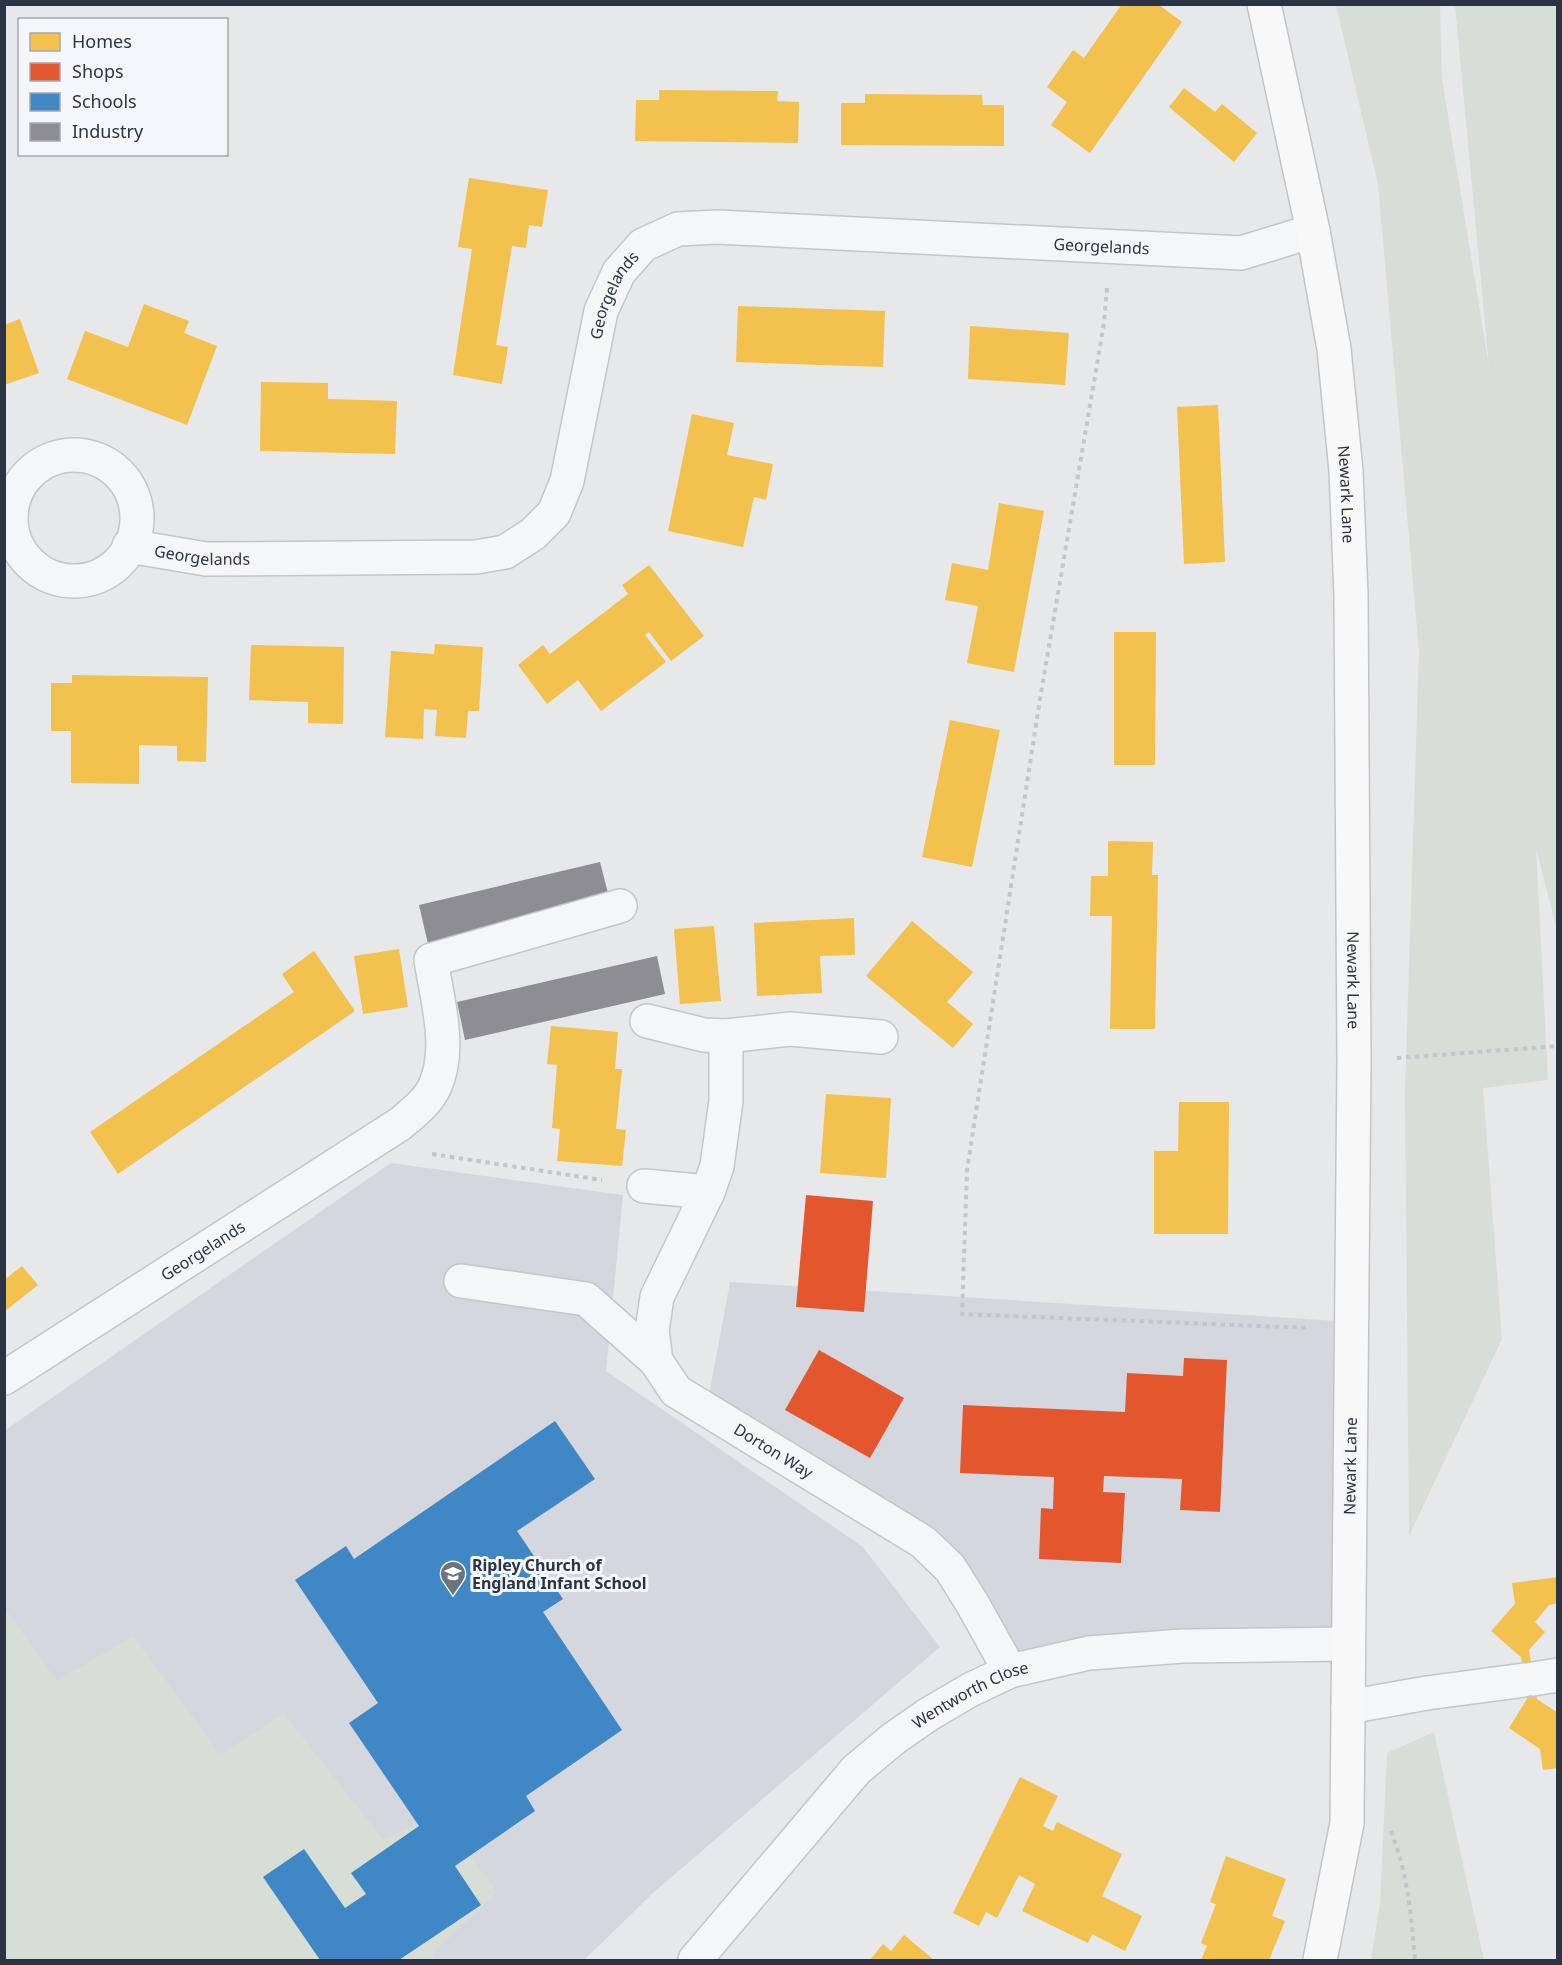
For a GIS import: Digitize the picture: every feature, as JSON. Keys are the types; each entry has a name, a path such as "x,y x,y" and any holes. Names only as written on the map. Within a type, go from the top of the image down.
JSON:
{"main road":[{"name":"Newark Lane","path":"1264,4 1313,231 1334,349 1346,471 1352,595 1354,1061 1347,1823 1320,1960"}],"street":[{"name":"Georgelands","path":"129,546 206,559 476,557 506,552 533,534 554,513 567,482 601,311 619,272 643,245 678,229 717,227 1241,253 1313,231"},
{"name":"Georgelands","path":"77,454 100,460 119,473 132,492 137,514 134,537 129,546 123,558 105,573 83,581 58,580 37,570 11,544 11,508 19,486 34,468 54,458 77,454"},
{"name":"Georgelands","path":"4,1378 400,1124 420,1107 435,1086 441,1062 442,1035 431,960 620,906"},
{"path":"648,1021 704,1035 726,1036 790,1029 880,1037"},
{"name":"Dorton Way","path":"726,1036 726,1101 717,1166 708,1192 657,1297 652,1330 656,1361 676,1391 923,1542 950,1569 1010,1671"},
{"path":"644,1186 708,1192"},
{"path":"461,1281 586,1299 656,1361"},
{"name":"Wentworth Close","path":"694,1960 856,1770 893,1739 970,1690 1010,1671 1089,1653 1183,1646 1348,1644"},
{"path":"1348,1707 1427,1692 1538,1678"}],"path":[{"path":"1110,247 1104,323 1038,710 968,1170 962,1314 1352,1330"},
{"path":"1354,1061 1557,1046"},
{"path":"369,1144 644,1186"},
{"path":"1390,1828 1410,1898 1415,1960"}],"shaded area":[{"path":"1336,5 1440,5 1442,79 1489,366 1455,5 1558,5 1557,930 1536,848 1548,1080 1483,1088 1502,1339 1409,1536 1405,1092 1419,651 1378,184"},
{"name":"Ripley Church of England Infant School","path":"391,1163 623,1195 606,1371 863,1547 940,1647 654,1892 584,1960 5,1960 4,1431"},
{"path":"730,1282 1352,1322 1348,1644 1010,1671 950,1569 706,1411"},
{"path":"4,1607 57,1681 133,1636 220,1754 284,1714 383,1839 441,1815 497,1892 431,1955 435,1960 5,1960"},
{"path":"1434,1732 1484,1960 1371,1960 1380,1904 1387,1753"}],"building: Homes":[{"path":"1122,4 1158,4 1182,22 1090,153 1051,125 1067,102 1047,87 1073,50 1084,58"},
{"path":"1184,88 1215,112 1222,104 1257,133 1234,162 1169,107"},
{"path":"659,90 778,91 777,101 799,102 798,143 635,141 636,100 659,100"},
{"path":"865,94 982,95 983,105 1004,105 1004,146 841,145 841,103 865,103"},
{"path":"469,178 548,190 542,227 529,225 526,248 512,246 496,345 508,347 502,384 453,375 472,249 458,247"},
{"path":"144,304 189,321 184,333 217,346 187,425 67,379 85,331 128,347"},
{"path":"738,306 885,311 883,367 736,362"},
{"path":"20,319 39,373 4,385 4,325"},
{"path":"970,326 1069,333 1065,385 968,379"},
{"path":"261,382 328,383 328,399 397,401 395,454 260,451"},
{"path":"1218,405 1225,562 1184,564 1177,407"},
{"path":"692,414 734,423 727,455 773,464 766,500 754,497 743,547 668,531"},
{"path":"999,503 1044,511 1014,672 967,663 978,606 945,600 952,563 988,570"},
{"path":"649,565 704,636 671,661 649,632 645,635 666,662 601,711 578,680 547,704 518,665 543,645 550,654 628,594 622,585"},
{"path":"1114,632 1156,632 1155,765 1114,765"},
{"path":"435,644 483,647 479,711 468,711 466,738 435,736 437,710 424,709 423,739 385,737 391,651 434,654"},
{"path":"251,645 344,647 343,724 308,723 308,702 249,700"},
{"path":"72,675 208,677 206,762 177,761 177,746 139,745 139,784 71,783 71,731 51,731 51,683 72,683"},
{"path":"950,720 1000,730 972,867 922,857"},
{"path":"1108,841 1153,842 1152,875 1158,875 1155,1029 1110,1029 1112,916 1090,916 1091,876 1108,876"},
{"path":"854,918 855,955 820,956 822,993 757,996 754,923"},
{"path":"912,921 973,972 947,1002 973,1024 953,1048 866,976"},
{"path":"714,926 721,1001 680,1004 674,929"},
{"path":"399,949 408,1007 363,1014 354,956"},
{"path":"314,951 355,1011 118,1174 90,1132 294,992 282,974"},
{"path":"551,1026 618,1032 615,1069 622,1069 616,1129 626,1130 622,1166 557,1161 560,1129 552,1128 557,1065 547,1064"},
{"path":"826,1094 891,1098 886,1178 820,1173"},
{"path":"1179,1102 1229,1102 1228,1234 1154,1234 1154,1151 1178,1151"},
{"path":"22,1266 38,1285 4,1312 4,1280"},
{"path":"1558,1577 1558,1603 1549,1605 1535,1622 1545,1632 1529,1650 1537,1699 1558,1713 1556,1731 1558,1733 1558,1768 1543,1770 1540,1749 1509,1728 1527,1699 1521,1657 1491,1631 1515,1604 1512,1583"},
{"path":"1020,1777 1058,1796 1043,1826 1053,1831 1057,1822 1122,1854 1102,1896 1142,1916 1125,1951 1092,1934 1088,1943 1022,1911 1035,1884 1019,1875 997,1918 986,1912 979,1926 953,1913"},
{"path":"1226,1856 1286,1879 1272,1916 1285,1921 1269,1960 1201,1960 1207,1946 1201,1943 1216,1904 1210,1902"},
{"path":"904,1935 934,1960 870,1960 883,1944 891,1951"}],"building: Shops":[{"path":"806,1195 873,1201 864,1312 796,1307"},
{"path":"819,1350 904,1398 870,1458 785,1410"},
{"path":"1184,1358 1227,1360 1220,1512 1180,1510 1182,1479 1104,1476 1103,1492 1125,1493 1121,1563 1039,1559 1041,1508 1053,1509 1054,1477 960,1473 963,1405 1125,1412 1127,1373 1183,1376"}],"building: Schools":[{"path":"555,1421 595,1479 517,1531 563,1599 543,1612 622,1730 526,1796 535,1811 455,1866 481,1905 399,1960 320,1960 263,1877 304,1849 345,1908 366,1894 351,1873 419,1826 349,1723 378,1703 295,1580 346,1546 354,1559"}],"building: Industry":[{"path":"600,862 610,901 428,944 419,905"},
{"path":"657,956 665,994 465,1040 457,1002"}],"place":[{"name":"Ripley Church of England Infant School","path":"453,1597"}]}
